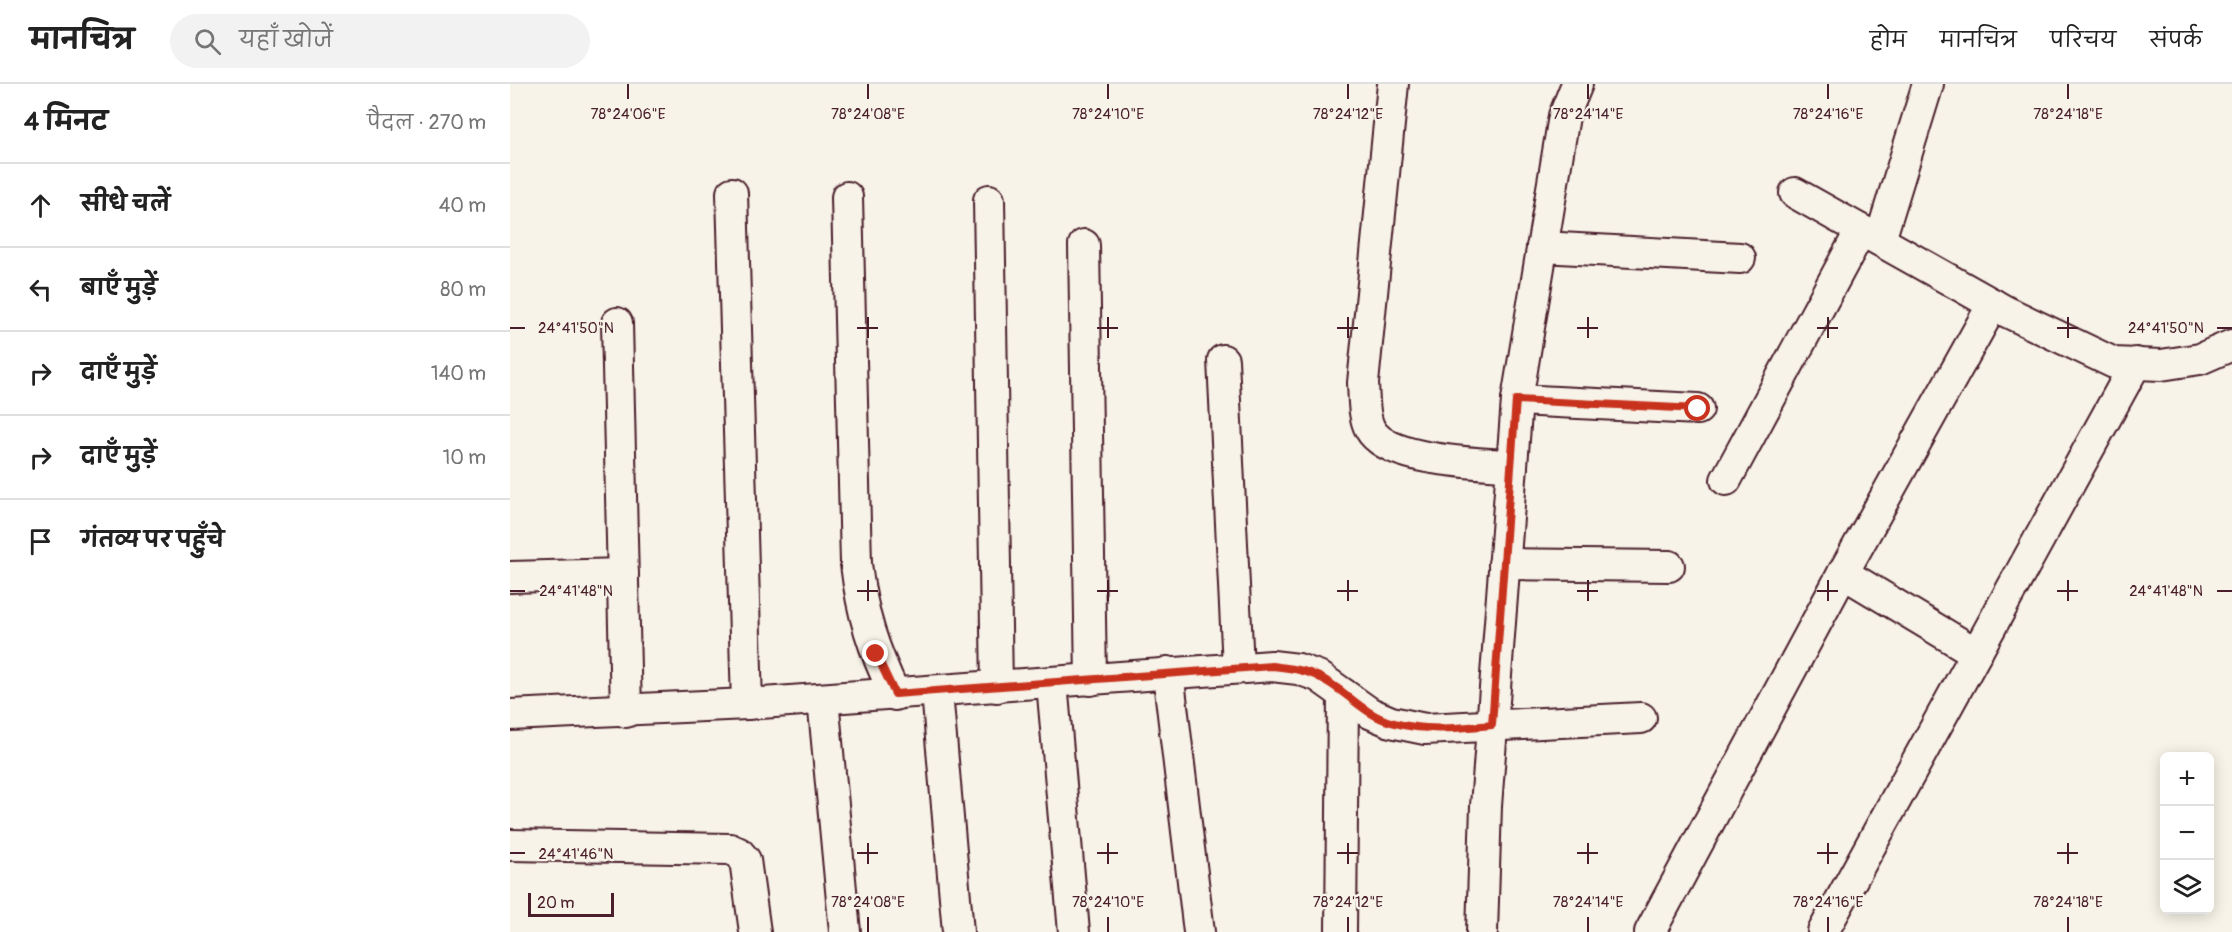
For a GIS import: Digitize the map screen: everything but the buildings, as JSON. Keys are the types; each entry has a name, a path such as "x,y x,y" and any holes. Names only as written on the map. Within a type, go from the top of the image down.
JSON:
{"street":[{"path":"1393,84 1363,383 1364,408 1370,430 1386,444 1413,454 1512,466"},
{"path":"1482,932 1486,806 1516,400 1564,116 1577,84"},
{"path":"1726,480 1871,235 1928,84"},
{"path":"732,193 747,704"},
{"path":"1795,193 1993,304 2114,363 2161,365 2200,359 2232,345"},
{"path":"847,197 856,564 861,609 876,654 895,694"},
{"path":"989,200 997,687"},
{"path":"1084,245 1091,680"},
{"path":"1542,247 1740,258"},
{"path":"1650,932 1843,573 1993,304"},
{"path":"617,323 626,712"},
{"path":"1223,360 1238,667"},
{"path":"1823,932 2136,363"},
{"path":"1516,400 1698,409"},
{"path":"1504,564 1670,566"},
{"path":"1843,573 1976,653"},
{"path":"510,577 622,574"},
{"path":"510,716 626,712 937,692 1168,672 1272,666 1298,669 1318,676 1370,713 1391,722 1425,729 1641,718"},
{"path":"1168,672 1199,932"},
{"path":"1052,683 1074,932"},
{"path":"937,692 958,932"},
{"path":"1341,932 1343,694"},
{"path":"823,699 845,932"},
{"path":"510,845 730,849 739,853 745,860 755,932"}],"route":[{"path":"876,654 895,694 1272,666 1298,669 1318,676 1370,713 1391,722 1425,729 1492,725 1516,400 1698,409"}]}
